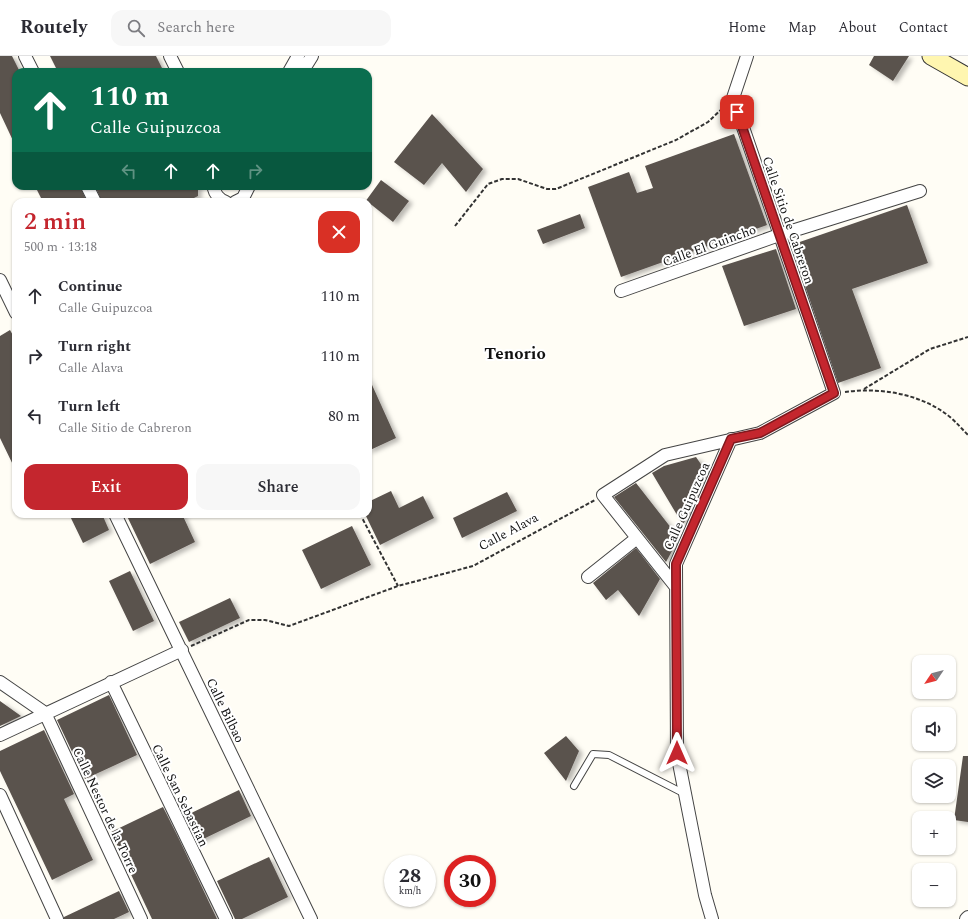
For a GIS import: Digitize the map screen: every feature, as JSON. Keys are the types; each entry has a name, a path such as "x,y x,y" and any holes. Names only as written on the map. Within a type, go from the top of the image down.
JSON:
{"main road":[{"path":"931,56 968,77"}],"street":[{"path":"26,56 31,68"},
{"path":"170,56 176,68"},
{"path":"291,68 298,56"},
{"path":"304,68 312,56"},
{"path":"733,98 747,56"},
{"name":"Calle Sitio de Cabreron","path":"733,98 778,236 834,393"},
{"name":"Calle El Guincho","path":"621,291 778,236 920,191"},
{"path":"0,280 12,305"},
{"path":"676,587 603,495 665,455 760,433 834,393"},
{"name":"Calle Guipuzcoa","path":"712,919 705,895 677,753 676,564 731,439"},
{"name":"Calle Bilbao","path":"117,518 311,919"},
{"path":"588,577 637,538"},
{"path":"0,734 182,650"},
{"path":"0,682 45,713"},
{"name":"Calle San Sebastian","path":"111,682 226,919"},
{"name":"Calle Nestor de la Torre","path":"45,713 141,919"},
{"path":"0,795 58,919"}],"lane":[{"path":"574,786 594,754 609,756 685,794"}],"path":[{"path":"454,226 488,184 502,179 518,179 547,189 556,189 676,140 708,122 733,98"},
{"path":"863,390 930,349 968,337"},
{"path":"834,393 863,390 888,392 930,404 950,417 968,435"},
{"name":"Calle Alava","path":"182,650 249,620 265,620 289,626 398,586 473,566 603,495"},
{"path":"362,518 398,586"}],"building":[{"path":"0,56 12,56 18,68 12,68 12,138 0,113"},
{"path":"50,56 156,56 162,68 56,68"},
{"path":"874,56 909,56 893,81 869,65"},
{"path":"432,114 483,169 466,192 442,163 424,185 394,162"},
{"path":"734,134 767,225 621,277 588,187 629,172 637,193 653,188 645,166"},
{"path":"381,180 409,201 393,222 372,205 372,198 368,198"},
{"path":"37,190 82,190 85,198 41,198"},
{"path":"97,190 198,190 198,196 194,198 100,198"},
{"path":"907,205 928,263 852,289 881,368 838,383 791,245"},
{"path":"580,214 585,228 543,244 537,230"},
{"path":"776,249 796,309 744,326 722,266"},
{"path":"10,330 12,334 12,463 0,438 0,336"},
{"path":"372,385 396,438 372,449"},
{"path":"696,457 707,473 683,525 652,473 664,466"},
{"path":"636,483 679,538 666,562 614,497"},
{"path":"391,491 399,508 423,496 434,518 380,545 367,518 372,518 372,500"},
{"path":"507,492 517,511 462,538 453,518"},
{"path":"71,518 104,518 109,530 83,543"},
{"path":"128,518 184,518 195,542 150,564"},
{"path":"352,526 371,565 321,589 302,550"},
{"path":"636,548 660,579 639,616 618,590 606,600 593,583"},
{"path":"130,571 154,621 133,631 109,581"},
{"path":"230,598 240,618 189,642 179,622"},
{"path":"109,695 137,755 85,779 57,720"},
{"path":"0,701 21,716 0,726"},
{"path":"44,730 74,794 64,799 93,860 52,880 0,771 0,751"},
{"path":"566,736 579,751 566,781 544,753"},
{"path":"963,756 968,756 968,822 956,820 955,811"},
{"path":"239,790 251,816 197,842 185,816"},
{"path":"163,807 217,919 152,919 111,832"},
{"path":"269,857 288,897 242,919 235,919 217,881"},
{"path":"119,891 129,912 114,919 64,919 64,917"}],"district":[{"name":"Tenorio","path":"515,353"}],"route":[{"path":"677,753 676,564 731,439 760,433 834,393 778,236 737,112"}]}
